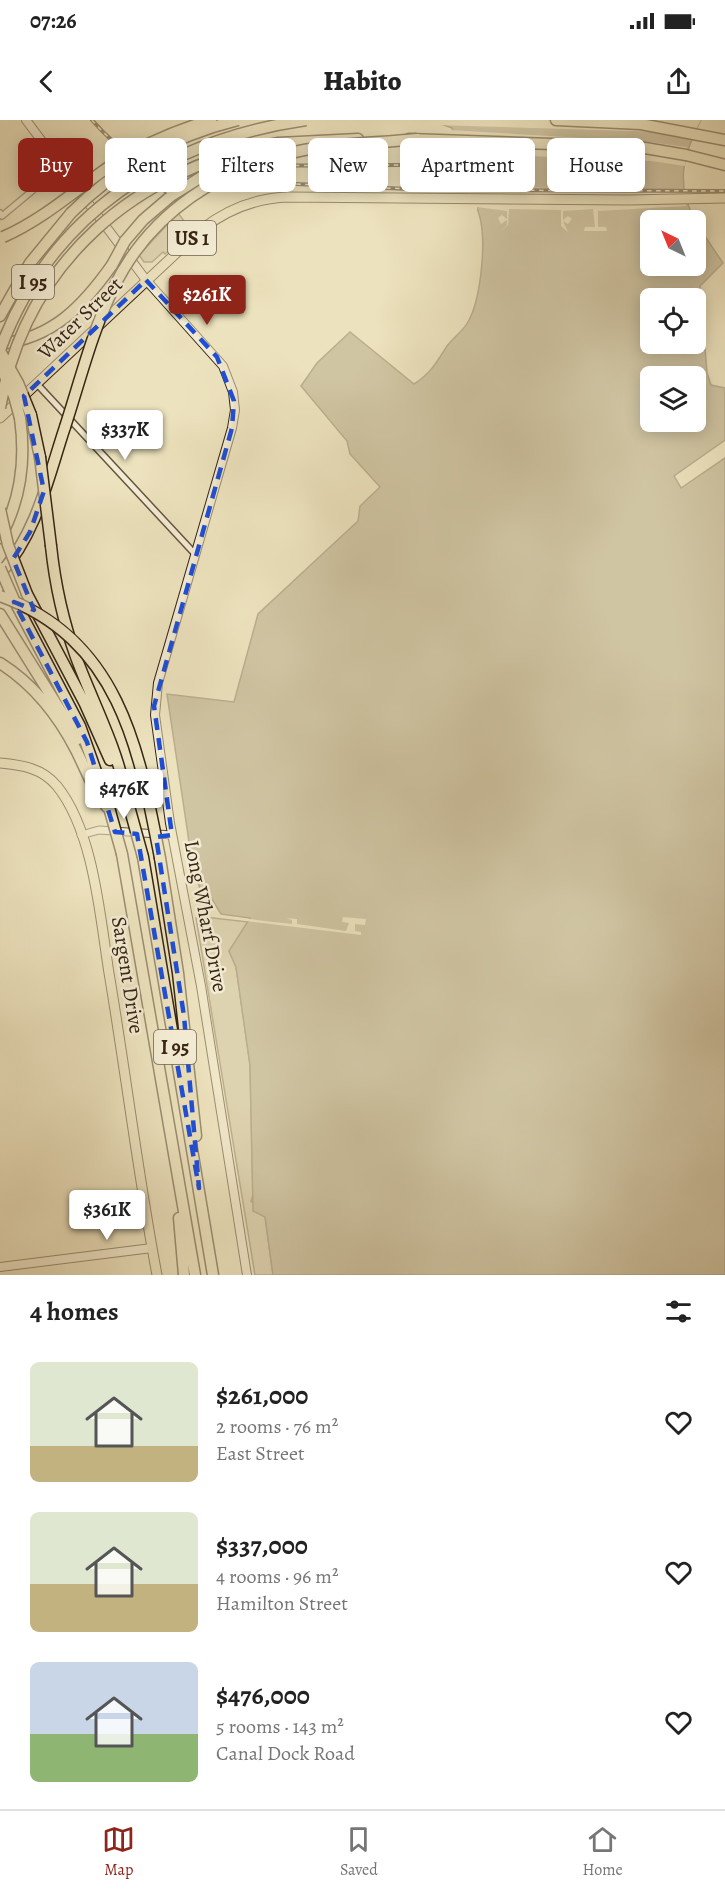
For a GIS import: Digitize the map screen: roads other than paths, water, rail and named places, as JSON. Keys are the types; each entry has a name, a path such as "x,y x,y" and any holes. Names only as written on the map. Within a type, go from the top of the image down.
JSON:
{"highway":[{"path":"2,238 33,222 132,153 164,137 211,120"},
{"path":"0,316 18,281 44,245 94,192 128,167 163,147 204,130 238,120"},
{"name":"I 95","path":"0,350 21,303 45,265 74,230 114,195 158,167 207,144 241,133 306,120"},
{"path":"556,120 641,124 725,140"},
{"name":"I 95","path":"296,143 400,139"},
{"path":"0,574 30,532 114,287 144,240 178,206 217,180 268,159 315,148 400,140"},
{"name":"I 95","path":"535,143 639,147 725,165"},
{"name":"I 95","path":"0,408 11,362 32,313 60,268 90,235 131,200 177,174 199,165"},
{"path":"0,344 32,338 59,324 83,303 125,241 156,207 199,178"},
{"path":"0,336 34,329 60,316 86,294 111,263"},
{"path":"0,350 16,377 25,416 20,487 11,518 0,538"},
{"path":"0,365 25,416 40,457 51,546 66,627 110,739 122,775 126,797"},
{"name":"I 95","path":"0,509 8,546 27,594 92,718 126,797 143,856 213,1275"},
{"name":"I 95","path":"0,568 14,600 73,712 95,769 102,797 110,811 122,854 195,1275"},
{"path":"0,596 32,610 65,633 89,657 110,685 138,754 160,858 184,1016 199,1188"},
{"path":"0,614 16,644 68,720 95,769"},
{"path":"0,663 25,682 57,717 102,797"},
{"path":"178,1182 184,1275"}],"main road":[{"path":"26,120 40,138"},
{"path":"81,192 146,280"},
{"name":"Water Street","path":"0,418 146,280 209,224 223,214 244,205 288,197 725,198"},
{"name":"Long Wharf Drive","path":"146,280 218,357 228,375 235,410 232,428 158,683 154,706 172,835 201,986 247,1275"},
{"name":"Sargent Drive","path":"0,763 34,769 52,781 67,801 81,835 98,903 157,1275"},
{"path":"0,1267 152,1248"}],"street":[{"path":"1,215 30,192"},
{"path":"37,384 195,554"},
{"path":"81,835 99,830 172,835"}],"railway":[{"path":"92,120 137,160 163,175 191,184 296,184 432,190 725,191"},
{"path":"187,166 400,165"},
{"path":"167,192 181,200"}]}
